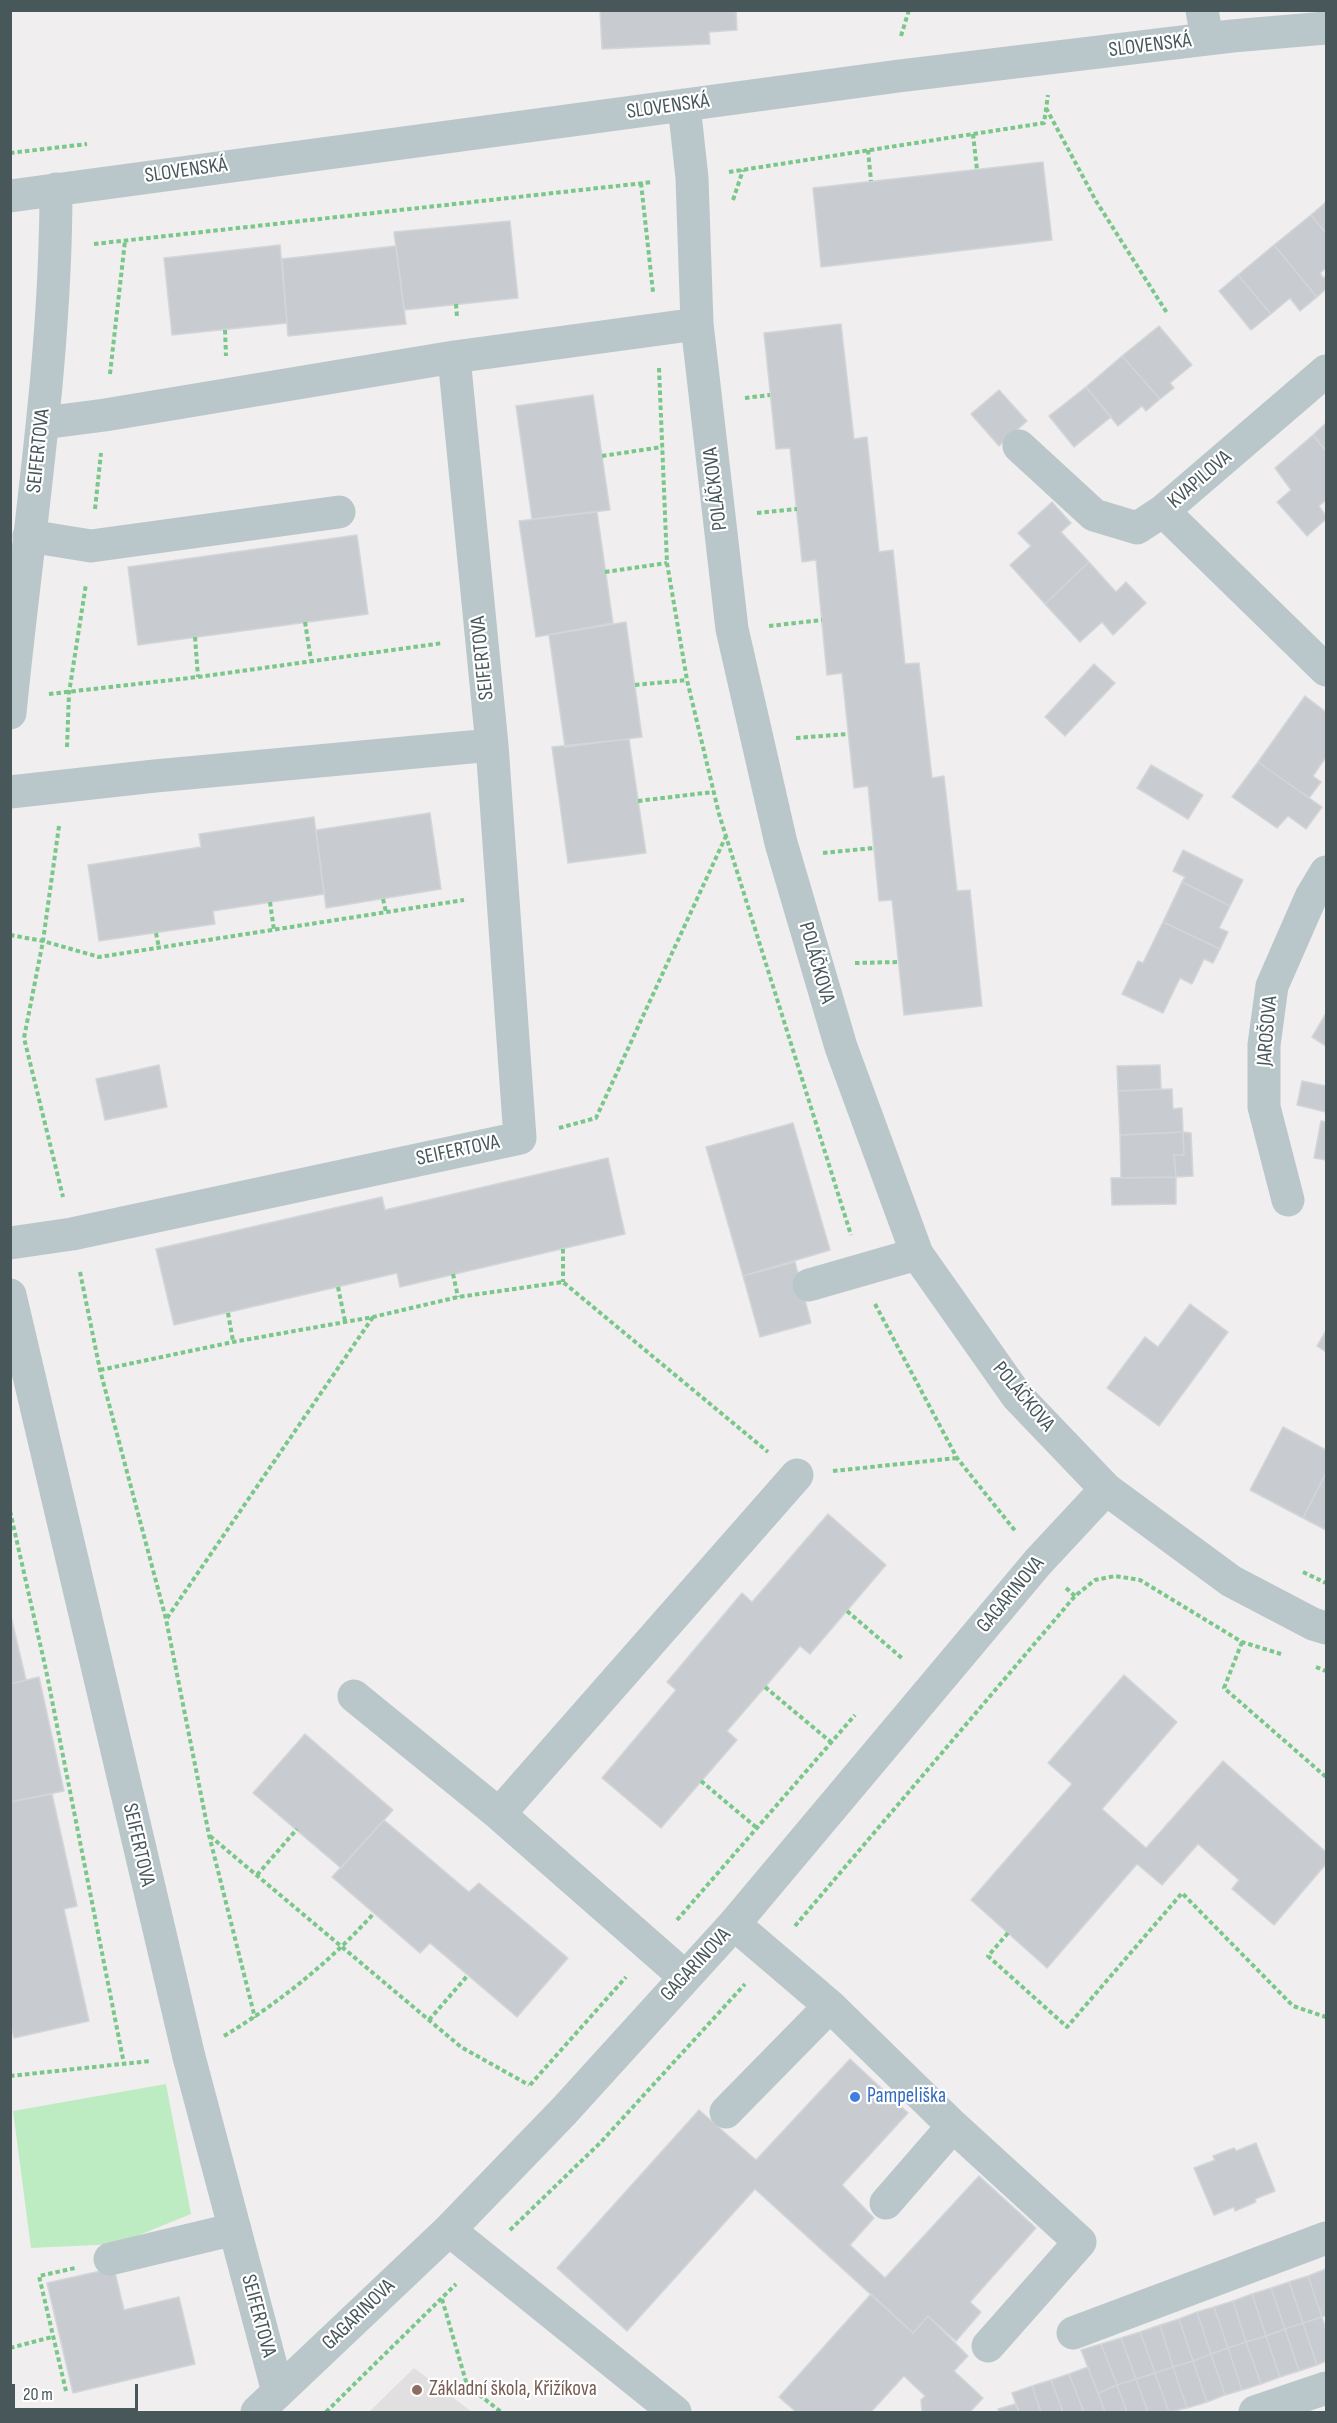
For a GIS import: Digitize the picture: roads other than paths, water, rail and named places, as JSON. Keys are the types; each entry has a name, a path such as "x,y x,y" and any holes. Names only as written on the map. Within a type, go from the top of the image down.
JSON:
{"street":[{"name":"SLOVENSKÁ","path":"10,196 684,105 1043,74 1205,25 1326,28"},
{"name":"POLÁČKOVA","path":"684,105 692,178 697,324 732,628 781,843 841,1047 917,1254 1017,1396 1106,1489 1232,1581 1313,1624 1326,1628"},
{"name":"SEIFERTOVA","path":"11,705 18,573 29,536 43,423 56,249 56,189"},
{"path":"43,423 105,415 454,357 697,324"},
{"name":"SEIFERTOVA","path":"10,1243 72,1234 520,1138 492,745 454,357"},
{"name":"KVAPILOVA","path":"1326,371 1163,511 1326,670"},
{"path":"1019,446 1094,515 1137,528 1163,511"},
{"path":"29,536 91,546 339,512"},
{"path":"10,792 155,776 492,745"},
{"name":"JAROŠOVA","path":"1288,1200 1264,1107 1266,1033 1272,986 1311,897 1326,872"},
{"path":"809,1285 917,1254"},
{"name":"SEIFERTOVA","path":"10,1295 189,2056 235,2229 267,2402"},
{"path":"499,1814 796,1475"},
{"name":"GAGARINOVA","path":"267,2402 449,2230 564,2111 734,1924 1038,1562 1106,1489"},
{"path":"354,1696 499,1814 685,1977"},
{"path":"734,1924 830,2006 953,2126 1080,2242 988,2346"},
{"path":"726,2112 830,2006"},
{"path":"886,2203 953,2126"},
{"path":"110,2259 235,2229"},
{"path":"449,2230 675,2412"},
{"path":"1073,2333 1326,2238"},
{"path":"1255,2412 1326,2388"}],"place":[{"name":"Pampeliška","path":"855,2097"},
{"name":"Základní škola, Křižíkova","path":"417,2390"}]}
